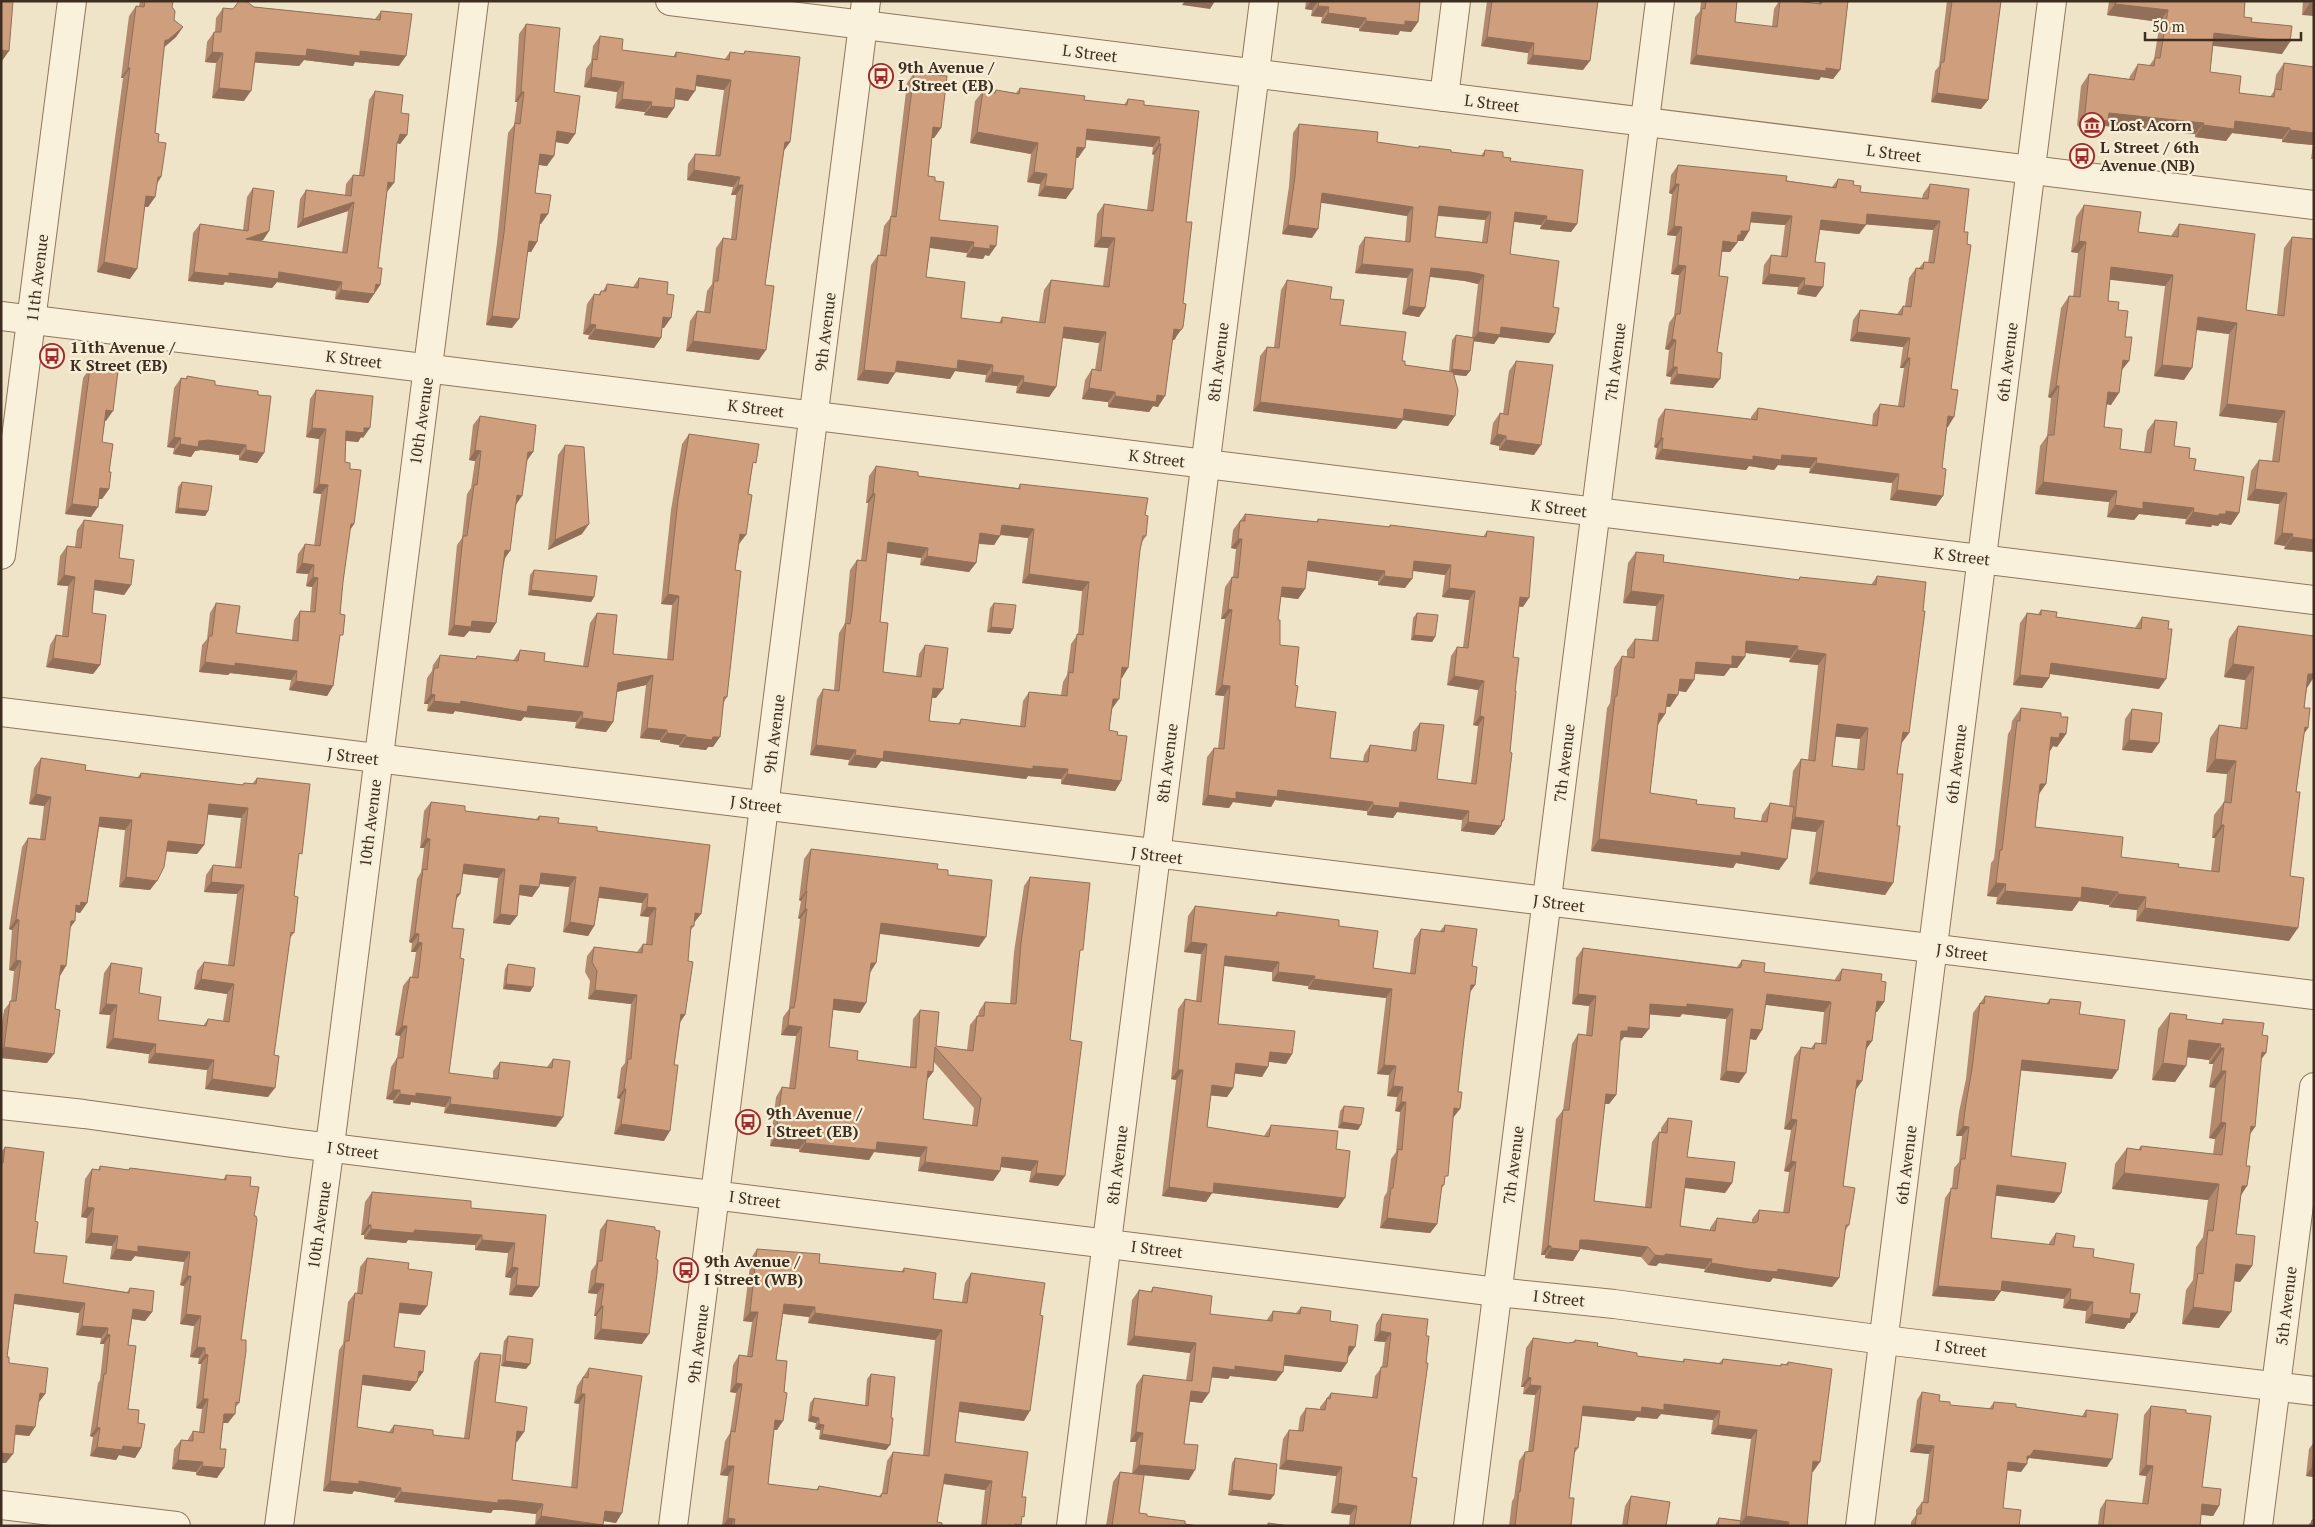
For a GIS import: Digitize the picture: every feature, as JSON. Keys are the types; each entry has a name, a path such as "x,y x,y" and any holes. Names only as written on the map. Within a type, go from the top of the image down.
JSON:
{"street":[{"name":"11th Avenue","path":"1,555 72,1"},
{"name":"10th Avenue","path":"279,1526 330,1147 474,1"},
{"name":"L Street","path":"670,1 865,13 1255,74 2314,205"},
{"name":"8th Avenue","path":"1071,1526 1264,1"},
{"path":"1444,97 1456,1"},
{"name":"7th Avenue","path":"1468,1526 1660,1"},
{"name":"6th Avenue","path":"1860,1526 2052,1"},
{"name":"9th Avenue","path":"673,1526 865,13"},
{"name":"K Street","path":"1,316 2314,600"},
{"name":"J Street","path":"1,712 2314,995"},
{"name":"5th Avenue","path":"2258,1526 2314,1087"},
{"name":"I Street","path":"1,1105 1497,1292 1614,1304 1884,1340 2314,1391"},
{"path":"1,1504 176,1526"}],"building":[{"path":"1,1 13,1 9,51 1,50"},
{"path":"145,1 173,1 174,20 183,27 168,40 165,40 155,133 159,134 158,142 166,143 161,177 158,177 155,197 146,196 137,269 104,262 130,68 128,68 136,6 144,7"},
{"path":"239,1 246,1 254,7 380,20 381,11 412,14 406,56 360,51 360,56 307,49 306,56 256,52 251,91 219,88 223,53 212,52 214,32 221,32 223,8 233,9"},
{"path":"1319,1 1420,1 1418,22 1405,21 1405,25 1366,21 1366,18 1328,13 1329,7 1318,6"},
{"path":"1492,1 1598,1 1590,61 1533,55 1534,43 1487,37"},
{"path":"1706,1 1737,1 1735,22 1777,27 1780,1 1821,4 1822,1 1848,1 1840,70 1826,68 1826,71 1696,55 1702,8 1705,9"},
{"path":"1952,1 2001,1 1988,100 1937,93 1941,62 1944,62"},
{"path":"2116,1 2245,1 2244,17 2252,18 2251,22 2292,26 2290,42 2214,33 2210,72 2241,76 2239,93 2274,97 2275,89 2281,90 2284,63 2314,67 2314,133 2235,121 2234,129 2203,125 2204,123 2109,113 2108,121 2090,119 2085,113 2089,74 2134,80 2138,64 2154,66 2155,58 2160,58 2168,10 2115,4"},
{"path":"526,24 560,28 554,92 580,96 575,134 557,131 554,156 540,154 535,193 551,195 548,214 541,214 537,242 529,241 519,319 492,316 504,233 515,123 520,124 524,92 521,92"},
{"path":"600,36 623,39 622,50 676,57 676,52 729,60 730,52 744,54 745,51 800,57 790,142 785,142 765,285 774,286 766,350 693,341 697,311 710,313 714,281 718,281 723,238 736,240 743,185 738,185 740,177 694,170 695,154 720,156 731,80 697,75 695,91 676,88 674,108 651,106 652,102 622,99 624,82 591,77 593,59 597,60"},
{"path":"914,73 947,76 941,128 933,127 928,176 935,177 935,181 944,182 939,220 998,226 996,246 990,245 990,249 973,247 974,242 931,237 926,277 965,282 961,318 1002,323 1002,317 1045,323 1051,280 1109,287 1115,238 1101,237 1104,204 1153,211 1161,144 1159,144 1160,137 1087,129 1085,148 1077,147 1073,189 1045,186 1047,174 1034,172 1038,143 977,132 983,91 995,93 996,90 1019,94 1020,88 1085,96 1084,100 1127,105 1128,99 1144,101 1144,105 1199,111 1186,222 1192,222 1183,303 1186,304 1183,327 1181,330 1174,329 1165,396 1157,395 1156,402 1115,396 1115,392 1089,388 1092,369 1101,371 1106,332 1064,327 1056,387 1023,382 1024,376 992,372 993,365 958,360 957,369 897,361 895,373 864,370 878,255 886,256 891,216 896,217"},
{"path":"375,91 403,95 401,113 409,114 407,135 400,134 397,142 394,183 388,182 378,268 382,268 380,285 376,284 374,294 341,290 342,282 279,272 278,279 229,273 229,276 194,272 200,224 248,231 253,188 274,191 269,231 246,239 347,253 354,202 303,219 306,190 351,196 353,175 364,176"},
{"path":"1299,124 1378,132 1377,142 1451,150 1451,152 1484,156 1485,150 1503,152 1503,157 1511,158 1510,161 1583,170 1577,224 1546,220 1547,216 1515,212 1510,254 1559,261 1553,307 1559,308 1555,334 1501,327 1500,335 1478,332 1484,275 1471,272 1431,268 1425,308 1409,306 1413,269 1362,264 1365,237 1410,242 1413,207 1322,193 1318,229 1288,225 1295,177","holes":["1439,206 1491,212 1487,243 1435,237"]},
{"path":"1678,165 1787,176 1786,181 1836,188 1838,179 1854,181 1853,185 1861,186 1860,192 1928,199 1930,184 1969,189 1964,232 1968,232 1967,244 1971,245 1951,389 1958,390 1954,417 1948,416 1942,468 1946,469 1943,496 1897,490 1899,474 1816,463 1817,458 1782,455 1781,460 1753,456 1753,460 1662,449 1663,438 1661,438 1665,409 1757,420 1758,408 1877,426 1880,404 1904,407 1910,358 1907,358 1910,338 1857,332 1860,310 1902,315 1903,306 1911,307 1916,268 1923,269 1924,262 1934,263 1940,221 1867,214 1866,225 1821,220 1815,262 1825,263 1823,287 1804,285 1805,278 1769,274 1771,255 1787,257 1792,216 1752,212 1749,231 1741,231 1741,235 1738,235 1737,243 1723,241 1719,276 1728,277 1717,352 1722,353 1720,379 1677,374 1677,367 1673,367 1676,340 1672,339 1676,314 1680,314 1686,266 1678,265 1682,227 1674,226 1679,184 1675,184"},
{"path":"2084,205 2141,212 2138,232 2178,237 2179,224 2255,234 2246,310 2284,316 2292,237 2314,239 2314,540 2292,537 2293,534 2282,533 2287,493 2255,489 2259,460 2279,462 2285,411 2227,404 2237,323 2198,317 2192,368 2162,365 2173,275 2111,267 2108,301 2119,302 2118,310 2128,311 2125,337 2132,337 2129,361 2123,360 2119,393 2108,392 2104,427 2122,429 2120,449 2151,453 2155,420 2177,422 2174,446 2190,448 2189,458 2196,459 2194,470 2244,477 2239,513 2226,511 2226,514 2219,514 2219,516 2193,512 2194,508 2143,502 2143,509 2115,505 2117,491 2043,482 2048,435 2054,435 2059,386 2056,386 2069,296 2080,297 2086,242 2079,241"},
{"path":"639,278 668,282 667,294 674,295 671,318 663,317 661,338 595,329 596,325 590,324 594,294 600,295 601,291 606,291 607,284 638,288"},
{"path":"1287,280 1332,287 1330,299 1344,300 1340,325 1406,332 1402,361 1405,361 1405,365 1453,372 1458,390 1455,416 1404,409 1403,419 1260,402 1267,347 1279,348"},
{"path":"1456,335 1474,338 1470,371 1452,369"},
{"path":"1516,361 1553,365 1541,445 1506,440 1506,436 1497,434 1500,413 1508,415"},
{"path":"90,368 118,371 113,411 106,410 102,442 113,444 109,472 111,472 109,489 100,488 98,507 72,504"},
{"path":"187,376 215,381 215,385 258,391 258,395 271,396 264,453 246,450 246,445 208,440 199,441 198,447 180,444 181,438 174,437 181,378 187,379"},
{"path":"316,390 373,396 370,428 364,428 364,433 346,431 345,462 350,463 350,469 361,470 354,524 351,524 343,582 340,614 345,615 343,635 340,635 333,686 296,681 297,671 235,663 235,666 205,662 209,636 212,636 216,603 240,606 236,633 298,641 300,611 315,612 318,578 313,577 314,565 302,563 305,544 320,546 328,485 319,484 326,429 312,428"},
{"path":"480,416 536,425 533,452 528,452 522,496 517,495 510,551 505,550 496,623 472,621 471,627 454,625 463,536 467,536 474,485 477,485 481,451 475,450"},
{"path":"689,434 759,444 756,463 753,462 748,494 752,495 746,535 740,534 735,570 741,571 727,697 724,697 720,737 713,737 712,740 686,737 686,735 667,733 667,730 647,728 653,675 618,683 613,722 582,718 583,712 528,706 527,712 461,701 460,704 434,701 435,695 431,694 434,668 438,668 440,655 476,659 477,656 518,661 520,650 545,653 544,661 588,667 597,613 617,615 613,654 673,660 679,596 668,594 678,500"},
{"path":"565,445 584,447 589,524 555,540"},
{"path":"876,466 918,472 918,476 1020,489 1020,484 1148,498 1145,515 1148,516 1146,536 1143,536 1140,550 1128,668 1122,667 1119,699 1113,699 1109,730 1118,732 1117,735 1127,736 1121,781 1067,774 1068,769 1033,766 1033,769 884,751 883,759 855,755 856,750 816,745 823,689 839,691 846,623 850,624 857,560 866,561 875,494 873,493","holes":["1002,525 1034,529 1029,574 1089,582 1083,635 1077,634 1073,673 1069,672 1067,696 1029,692 1025,727 961,719 960,724 929,721 933,688 943,689 948,648 925,645 921,677 883,672 888,623 880,622 888,542 928,548 927,556 976,563 980,533 1000,536"]},
{"path":"182,482 212,486 208,511 178,508"},
{"path":"1245,514 1318,522 1318,519 1390,527 1390,525 1486,537 1487,531 1534,537 1529,598 1520,597 1513,657 1519,658 1510,752 1512,753 1504,820 1502,820 1501,826 1468,822 1469,811 1400,802 1399,808 1373,805 1373,802 1278,790 1277,797 1236,792 1236,799 1208,795 1214,748 1224,749 1230,686 1222,685 1232,610 1228,609 1232,577 1238,578 1242,539 1238,539 1240,521 1245,521","holes":["1308,561 1385,571 1384,576 1412,579 1414,561 1451,565 1449,588 1475,591 1468,648 1457,647 1454,676 1484,681 1480,716 1484,717 1476,784 1437,779 1444,725 1420,723 1416,751 1370,745 1368,762 1330,758 1336,712 1295,707 1298,686 1295,685 1299,647 1280,645 1280,620 1278,620 1282,587 1305,589"]},
{"path":"84,520 123,525 119,558 134,560 131,585 95,580 92,613 106,615 100,665 53,658 56,635 68,637 75,577 64,575 67,546 81,548"},
{"path":"1636,552 1664,555 1663,562 1799,580 1800,577 1876,585 1877,576 1926,582 1923,611 1925,611 1909,733 1903,732 1897,774 1903,774 1897,826 1900,826 1893,883 1817,872 1824,821 1795,817 1801,759 1815,761 1826,654 1797,650 1798,646 1746,641 1745,657 1732,656 1732,665 1696,662 1694,680 1680,679 1678,695 1668,694 1665,714 1659,713 1650,793 1697,800 1696,804 1735,808 1734,818 1767,822 1770,803 1794,807 1787,859 1741,852 1741,856 1599,839 1615,696 1617,696 1622,656 1634,658 1635,639 1658,641 1664,595 1631,591","holes":["1837,724 1868,728 1864,770 1832,766"]},
{"path":"534,570 597,576 594,597 531,590"},
{"path":"994,603 1016,605 1013,629 991,627"},
{"path":"2041,610 2057,612 2056,617 2141,629 2142,617 2169,621 2168,629 2172,629 2166,679 2051,663 2049,678 2020,675 2027,613 2041,615"},
{"path":"1417,613 1438,615 1435,637 1414,635"},
{"path":"2238,626 2314,636 2314,674 2308,674 2304,708 2310,708 2308,728 2305,727 2296,792 2300,792 2290,876 2304,878 2298,928 2145,908 2146,897 2118,894 2118,892 2082,887 2081,898 2005,891 2006,884 1996,883 2000,850 2002,850 2017,721 2020,721 2021,708 2061,713 2061,717 2068,717 2066,734 2060,733 2059,738 2051,737 2046,784 2040,784 2035,827 2123,837 2121,857 2179,864 2178,867 2219,872 2224,825 2221,825 2224,802 2231,803 2236,761 2215,759 2219,725 2247,729 2254,667 2233,664"},
{"path":"2132,709 2162,713 2159,743 2129,740"},
{"path":"41,758 86,765 85,770 140,778 141,773 243,785 244,783 256,784 257,778 310,784 302,854 299,853 294,896 298,897 294,933 291,932 274,1055 279,1056 275,1088 212,1079 214,1060 155,1053 156,1044 113,1038 117,1005 106,1004 111,963 142,968 139,993 161,997 158,1020 206,1026 208,1019 229,1022 234,984 201,979 204,962 234,966 244,885 211,882 213,865 241,868 248,808 209,804 204,845 168,841 164,867 157,881 126,877 132,820 100,817 87,903 81,902 80,906 76,905 75,921 71,921 66,966 61,965 55,1009 60,1010 54,1054 4,1047 10,1001 16,1001 21,961 16,960 19,920 16,919 28,838 45,840 51,797 36,794"},
{"path":"431,802 465,806 465,811 539,820 539,816 559,818 558,823 597,827 597,831 710,845 701,914 695,913 694,926 691,926 688,961 693,962 685,1015 681,1014 674,1065 678,1065 670,1131 621,1124 628,1059 631,1059 637,995 595,990 597,971 592,962 594,947 642,953 643,944 652,945 656,908 647,907 648,894 600,887 594,926 570,922 576,877 541,873 539,887 520,885 517,916 500,914 505,869 464,864 460,894 457,894 452,928 464,929 460,958 464,959 449,1073 498,1079 500,1062 552,1068 553,1059 570,1061 563,1117 450,1104 451,1097 416,1093 416,1096 400,1094 400,1090 393,1090 397,1058 403,1058 407,1026 402,1026 410,977 418,978 422,943 418,942 419,934 415,933 423,869 427,870 430,839 426,838"},
{"path":"811,849 938,864 937,869 948,870 948,875 992,880 986,937 881,923 876,963 871,963 866,1003 834,999 829,1047 858,1051 857,1060 916,1068 920,1010 939,1012 936,1046 973,1051 977,1016 984,1016 985,1002 1016,1004 1021,943 1030,877 1090,883 1083,950 1080,950 1070,1040 1082,1042 1065,1176 1036,1173 1038,1161 1002,1157 1000,1171 925,1162 927,1147 877,1142 876,1150 805,1143 806,1140 776,1136 782,1087 795,1089 802,1027 788,1025 790,1008 794,1008 796,997 807,909 805,909","holes":["935,1047 981,1098 977,1126 923,1119 928,1071 933,1072"]},
{"path":"1195,906 1277,916 1277,912 1339,920 1339,926 1378,931 1373,968 1415,974 1421,929 1444,932 1445,925 1477,929 1472,966 1477,967 1475,985 1471,985 1458,1092 1462,1092 1460,1109 1454,1108 1448,1176 1445,1176 1444,1185 1442,1185 1437,1224 1387,1218 1398,1149 1402,1150 1406,1102 1401,1102 1403,1087 1393,1086 1396,1066 1384,1065 1392,989 1314,979 1315,976 1278,972 1279,962 1225,956 1218,1024 1295,1031 1292,1054 1270,1052 1268,1067 1236,1063 1233,1088 1212,1085 1207,1127 1269,1137 1271,1125 1338,1131 1336,1149 1350,1151 1345,1198 1214,1183 1213,1193 1169,1187 1183,1070 1178,1070 1185,999 1201,1002 1207,944 1191,942"},
{"path":"1583,948 1738,968 1741,967 1742,960 1765,963 1764,972 1840,981 1842,969 1882,974 1881,981 1886,982 1884,1002 1877,1001 1872,1041 1867,1041 1862,1081 1857,1080 1843,1186 1855,1188 1849,1225 1846,1225 1839,1278 1778,1269 1777,1272 1749,1269 1711,1263 1712,1259 1666,1254 1663,1256 1655,1255 1648,1247 1587,1240 1580,1240 1579,1251 1551,1248 1548,1245 1563,1110 1569,1110 1578,1034 1592,1036 1596,996 1578,994","holes":["1767,994 1831,1002 1826,1044 1815,1043 1814,1049 1801,1047 1791,1119 1797,1120 1791,1161 1796,1162 1789,1213 1759,1210 1758,1221 1755,1223 1717,1218 1715,1231 1680,1226 1686,1178 1732,1183 1735,1162 1687,1157 1692,1121 1668,1118 1667,1133 1659,1132 1651,1208 1594,1201 1606,1094 1616,1095 1621,1031 1628,1031 1628,1027 1649,1029 1650,1004 1687,1007 1687,1004 1733,1009 1726,1071 1746,1073 1751,1029 1762,1030"]},
{"path":"508,964 535,968 533,987 506,984"},
{"path":"1985,996 2049,1004 2050,999 2081,1002 2079,1014 2125,1020 2118,1070 2022,1060 2011,1156 2066,1163 2061,1193 1997,1185 1991,1238 2054,1245 2056,1233 2075,1236 2073,1247 2094,1249 2093,1257 2134,1264 2130,1293 2140,1294 2137,1313 2131,1313 2130,1319 2092,1314 2093,1302 2070,1299 2071,1289 2002,1281 2001,1291 1938,1286 1951,1188 1957,1189 1961,1159 1965,1159 1969,1127 1963,1126 1980,1003 1984,1004"},
{"path":"2170,1013 2187,1015 2186,1019 2223,1024 2223,1019 2264,1023 2262,1035 2268,1036 2266,1053 2262,1052 2255,1127 2251,1126 2246,1166 2250,1166 2247,1186 2242,1186 2236,1234 2255,1236 2252,1266 2236,1264 2231,1312 2193,1307 2198,1273 2203,1274 2208,1230 2213,1231 2219,1184 2124,1173 2127,1148 2141,1150 2141,1146 2222,1155 2226,1123 2221,1122 2226,1071 2221,1071 2224,1048 2220,1048 2221,1044 2189,1040 2186,1066 2163,1063"},
{"path":"1344,1106 1364,1108 1361,1125 1342,1122"},
{"path":"5,1147 44,1152 35,1221 38,1222 34,1253 67,1256 63,1283 129,1293 130,1288 154,1291 152,1312 133,1309 128,1345 136,1346 128,1409 139,1410 138,1423 145,1424 141,1448 123,1446 122,1450 97,1447 100,1428 97,1427 110,1335 107,1334 108,1328 82,1326 85,1303 15,1294 7,1357 9,1357 9,1363 48,1368 45,1394 40,1393 35,1427 16,1425 13,1454 1,1453 1,1163 3,1163"},
{"path":"100,1166 226,1180 226,1175 251,1177 250,1186 259,1187 254,1216 256,1216 257,1220 241,1340 246,1340 246,1351 239,1403 236,1402 235,1414 224,1414 220,1449 226,1449 224,1468 202,1466 203,1462 178,1460 181,1440 193,1441 193,1431 204,1433 208,1399 203,1399 208,1355 205,1354 205,1348 197,1347 201,1316 186,1314 191,1276 187,1276 190,1252 138,1246 138,1252 116,1249 118,1236 91,1233 94,1208 87,1207 92,1169 100,1170"},
{"path":"372,1192 471,1201 471,1208 546,1215 539,1287 516,1285 518,1268 512,1267 515,1243 482,1240 482,1235 415,1230 413,1233 371,1229 371,1225 368,1225"},
{"path":"607,1220 655,1227 655,1230 660,1231 656,1259 658,1260 657,1274 649,1334 601,1329 603,1306 601,1306 604,1284 595,1283 598,1261 602,1261"},
{"path":"757,1249 820,1254 819,1263 904,1272 904,1268 936,1273 933,1299 967,1303 971,1273 1045,1283 1040,1315 1043,1316 1030,1411 960,1402 955,1442 1028,1452 1022,1497 1026,1497 1024,1517 1022,1516 1021,1525 986,1526 992,1481 945,1474 937,1522 942,1523 942,1526 734,1526 735,1519 728,1518 734,1466 727,1466 731,1431 735,1432 742,1384 736,1383 739,1355 752,1357 758,1312 750,1312","holes":["784,1304 815,1307 815,1313 942,1330 929,1456 893,1452 887,1494 882,1493 881,1497 819,1486 818,1490 768,1484 775,1420 783,1421 787,1393 784,1392 787,1361 776,1360"]},
{"path":"367,1258 409,1263 408,1269 432,1272 427,1306 400,1303 394,1347 425,1351 423,1372 419,1371 417,1382 363,1375 357,1427 393,1433 394,1425 433,1430 433,1435 469,1439 480,1353 501,1355 495,1402 527,1407 524,1432 517,1431 512,1480 577,1488 585,1394 581,1394 583,1377 588,1378 589,1368 642,1376 622,1513 605,1511 603,1525 541,1516 543,1504 510,1500 498,1500 498,1503 401,1492 401,1488 359,1481 359,1484 330,1481 345,1341 349,1341 355,1293 362,1294"},
{"path":"1153,1287 1212,1296 1210,1314 1272,1321 1273,1311 1300,1314 1301,1307 1331,1311 1330,1321 1358,1325 1355,1347 1349,1346 1347,1363 1285,1355 1283,1372 1235,1366 1235,1370 1213,1367 1209,1393 1191,1391 1184,1444 1198,1445 1195,1470 1139,1465 1143,1433 1136,1432 1143,1375 1192,1381 1196,1343 1134,1336 1139,1290 1152,1292"},
{"path":"1382,1314 1428,1319 1426,1336 1429,1336 1426,1363 1428,1363 1412,1477 1417,1478 1410,1526 1354,1526 1357,1506 1338,1503 1342,1467 1286,1460 1289,1430 1303,1431 1306,1408 1325,1410 1327,1398 1330,1399 1331,1393 1377,1398 1381,1367 1387,1367 1391,1333 1380,1331"},
{"path":"508,1336 533,1339 530,1364 505,1361"},
{"path":"1533,1338 1568,1343 1575,1342 1575,1340 1598,1343 1597,1346 1637,1353 1637,1356 1684,1362 1684,1359 1722,1364 1723,1359 1781,1366 1781,1364 1788,1365 1788,1362 1832,1369 1820,1462 1813,1461 1807,1526 1788,1526 1789,1522 1746,1516 1757,1430 1718,1425 1720,1411 1664,1404 1664,1410 1642,1407 1641,1412 1583,1406 1578,1448 1575,1448 1569,1498 1574,1498 1571,1526 1515,1526 1525,1452 1533,1451 1541,1386 1530,1385 1531,1378 1528,1377"},
{"path":"871,1374 895,1377 890,1445 822,1434 824,1425 819,1424 819,1418 811,1416 814,1398 868,1406"},
{"path":"1922,1392 1940,1395 1939,1401 1950,1402 1950,1405 1993,1409 1994,1402 2016,1404 2016,1407 2086,1417 2086,1410 2118,1414 2112,1459 2034,1450 2030,1456 2027,1456 2027,1464 2008,1462 2003,1508 2021,1510 2019,1526 1915,1526 1917,1514 1921,1514 1922,1502 1928,1503 1934,1446 1916,1444"},
{"path":"2151,1406 2186,1410 2186,1413 2211,1416 2202,1487 2221,1489 2219,1506 2202,1504 2200,1526 2103,1526 2106,1500 2148,1504 2153,1466 2146,1465"},
{"path":"1235,1458 1277,1464 1274,1495 1232,1490"},
{"path":"1120,1472 1144,1475 1139,1513 1147,1514 1147,1516 1185,1521 1185,1524 1198,1526 1112,1526"},
{"path":"1631,1496 1670,1502 1666,1526 1627,1526"},
{"path":"1719,1518 1741,1521 1740,1526 1718,1526"},
{"path":"1268,1523 1289,1526 1268,1526"}],"place":[{"name":"9th Avenue / L Street (EB)","path":"881,76"},
{"name":"Lost Acorn","path":"2092,125"},
{"name":"L Street / 6th Avenue (NB)","path":"2082,156"},
{"name":"11th Avenue / K Street (EB)","path":"52,356"},
{"name":"9th Avenue / I Street (EB)","path":"748,1122"},
{"name":"9th Avenue / I Street (WB)","path":"686,1270"}]}
